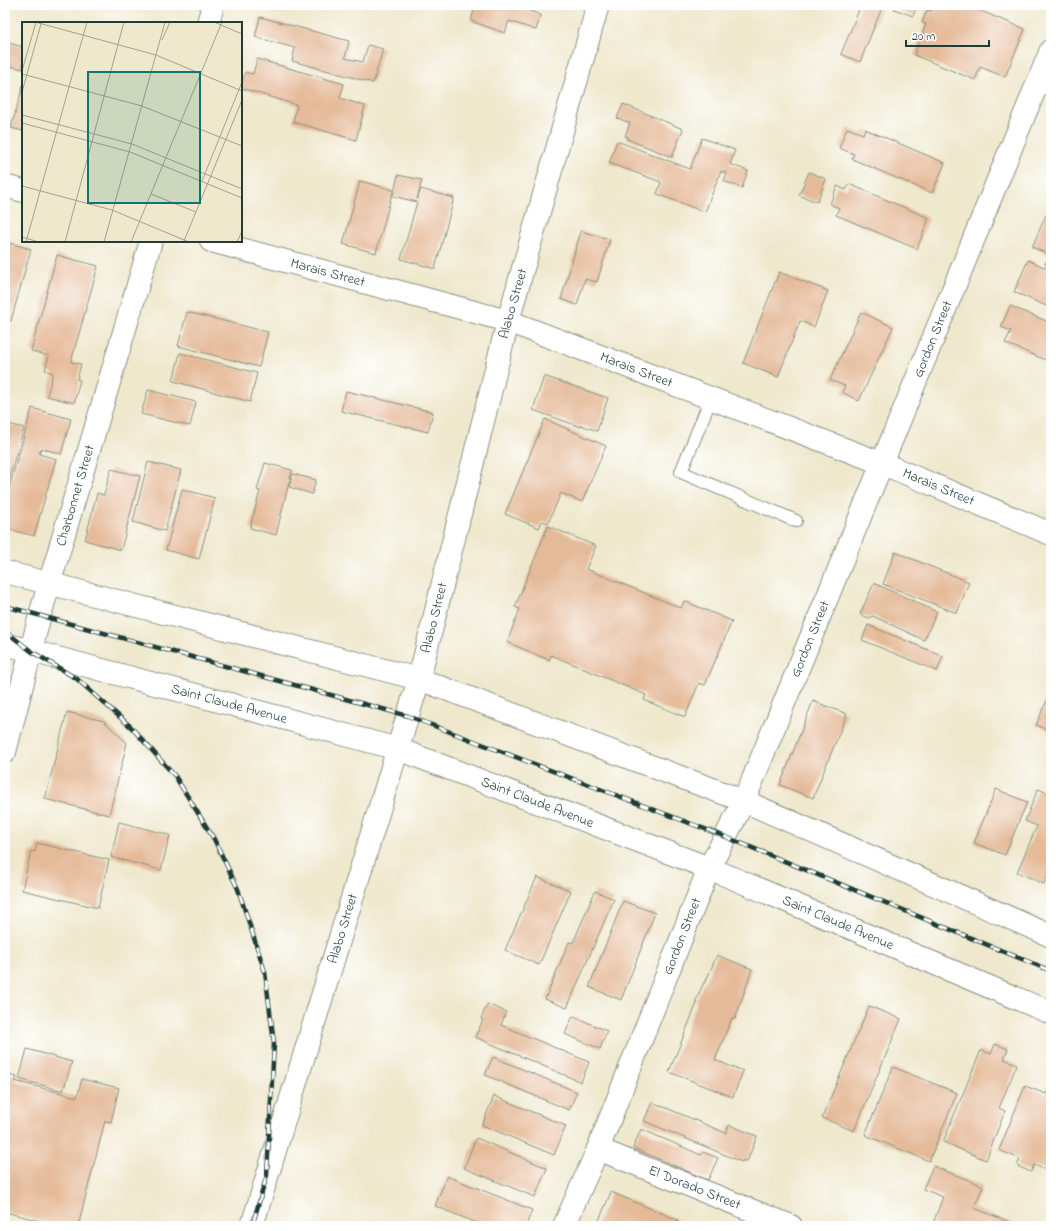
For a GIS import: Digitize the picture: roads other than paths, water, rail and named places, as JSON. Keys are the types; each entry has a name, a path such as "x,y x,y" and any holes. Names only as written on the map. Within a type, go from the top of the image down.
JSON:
{"street":[{"path":"208,22 213,5"},
{"name":"Alabo Street","path":"252,1226 419,679 508,321 598,5"},
{"name":"Gordon Street","path":"564,1226 598,1149 709,868 744,801 1051,50"},
{"path":"5,186 22,191"},
{"name":"Charbonnet Street","path":"5,752 40,615 151,242"},
{"name":"Marais Street","path":"215,242 508,321 881,463 1051,534"},
{"path":"5,572 419,679 744,801 1051,936"},
{"name":"Saint Claude Avenue","path":"5,644 398,749 709,868 1051,1013"},
{"name":"El Dorado Street","path":"598,1149 791,1226"}],"lane":[{"path":"711,398 681,472 796,521"}],"railway":[{"path":"5,606 408,716 726,837 1051,971"},
{"path":"5,631 31,651 77,679 131,727 175,776 214,839 238,889 265,972 274,1043 267,1175 252,1226"}]}
